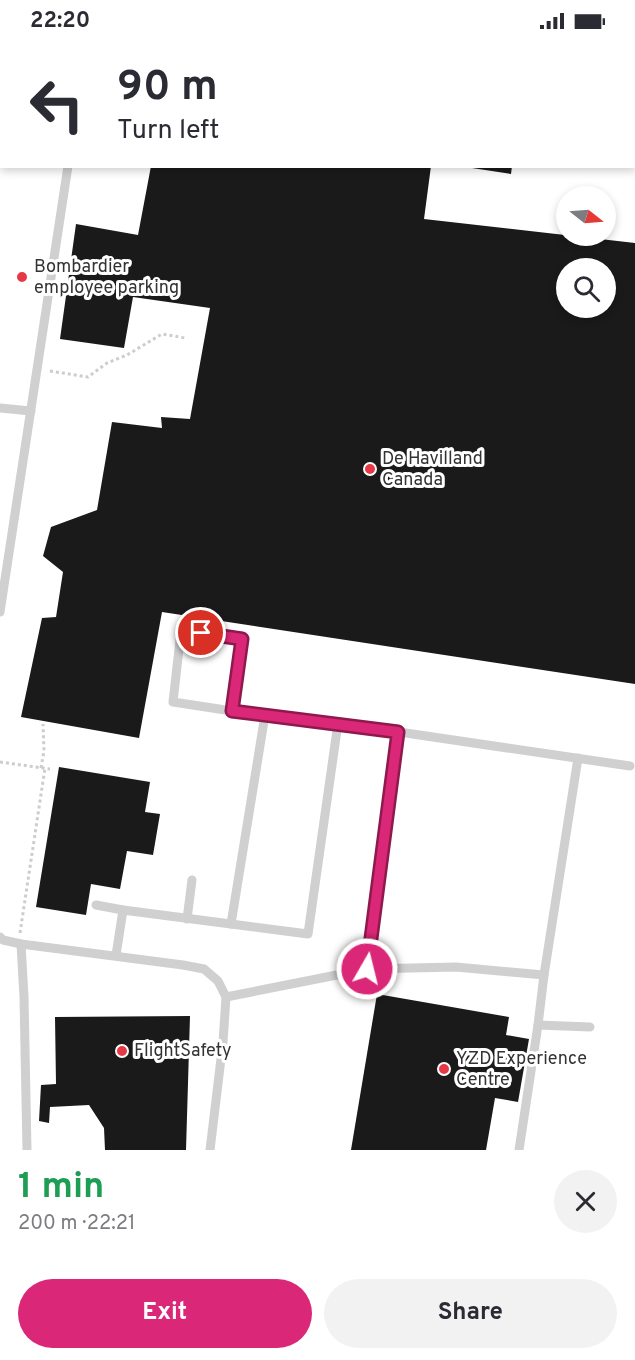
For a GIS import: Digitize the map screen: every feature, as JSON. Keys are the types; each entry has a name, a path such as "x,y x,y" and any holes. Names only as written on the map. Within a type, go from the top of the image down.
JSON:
{"lane":[{"path":"0,612 68,168"},
{"path":"0,408 31,411"},
{"path":"232,711 242,639 181,631 173,702 232,711 338,723 630,766"},
{"path":"231,924 265,715"},
{"path":"96,905 308,934 338,723"},
{"path":"367,969 398,732"},
{"path":"519,1150 578,758"},
{"path":"187,919 192,880"},
{"path":"116,955 123,910"},
{"path":"0,938 20,944 183,964 204,969 218,981 226,997 210,1150"},
{"path":"20,944 24,997 27,1150"},
{"path":"226,997 367,969 456,967 544,975"},
{"path":"538,1025 590,1028"}],"path":[{"path":"36,369 88,377 107,363 127,355 162,334 185,338"},
{"path":"20,944 43,768 43,724"},
{"path":"0,762 50,769"}],"building":[{"name":"De Havilland Canada","path":"151,168 431,168 424,219 556,234 556,246 616,246 616,241 635,243 635,684 162,612 139,738 21,717 42,618 56,617 63,572 43,556 51,527 97,510 112,422 162,428 161,417 190,419 210,308 133,297 124,348 60,339 76,224 138,235"},
{"path":"472,168 512,168 511,174"},
{"path":"59,767 150,782 145,812 160,814 153,855 127,851 120,889 91,884 86,915 36,907"},
{"name":"YZD Experience Centre","path":"377,994 509,1017 506,1035 529,1039 518,1102 495,1098 486,1150 351,1150"},
{"name":"FlightSafety","path":"190,1016 186,1150 105,1150 104,1128 89,1105 50,1107 49,1123 39,1121 41,1085 56,1084 55,1017"}],"place":[{"name":"Bombardier employee parking","path":"22,277"},
{"name":"De Havilland Canada","path":"370,469"},
{"name":"FlightSafety","path":"122,1051"},
{"name":"YZD Experience Centre","path":"444,1069"}],"route":[{"path":"201,633 242,639 232,711 398,732 367,969"}]}
